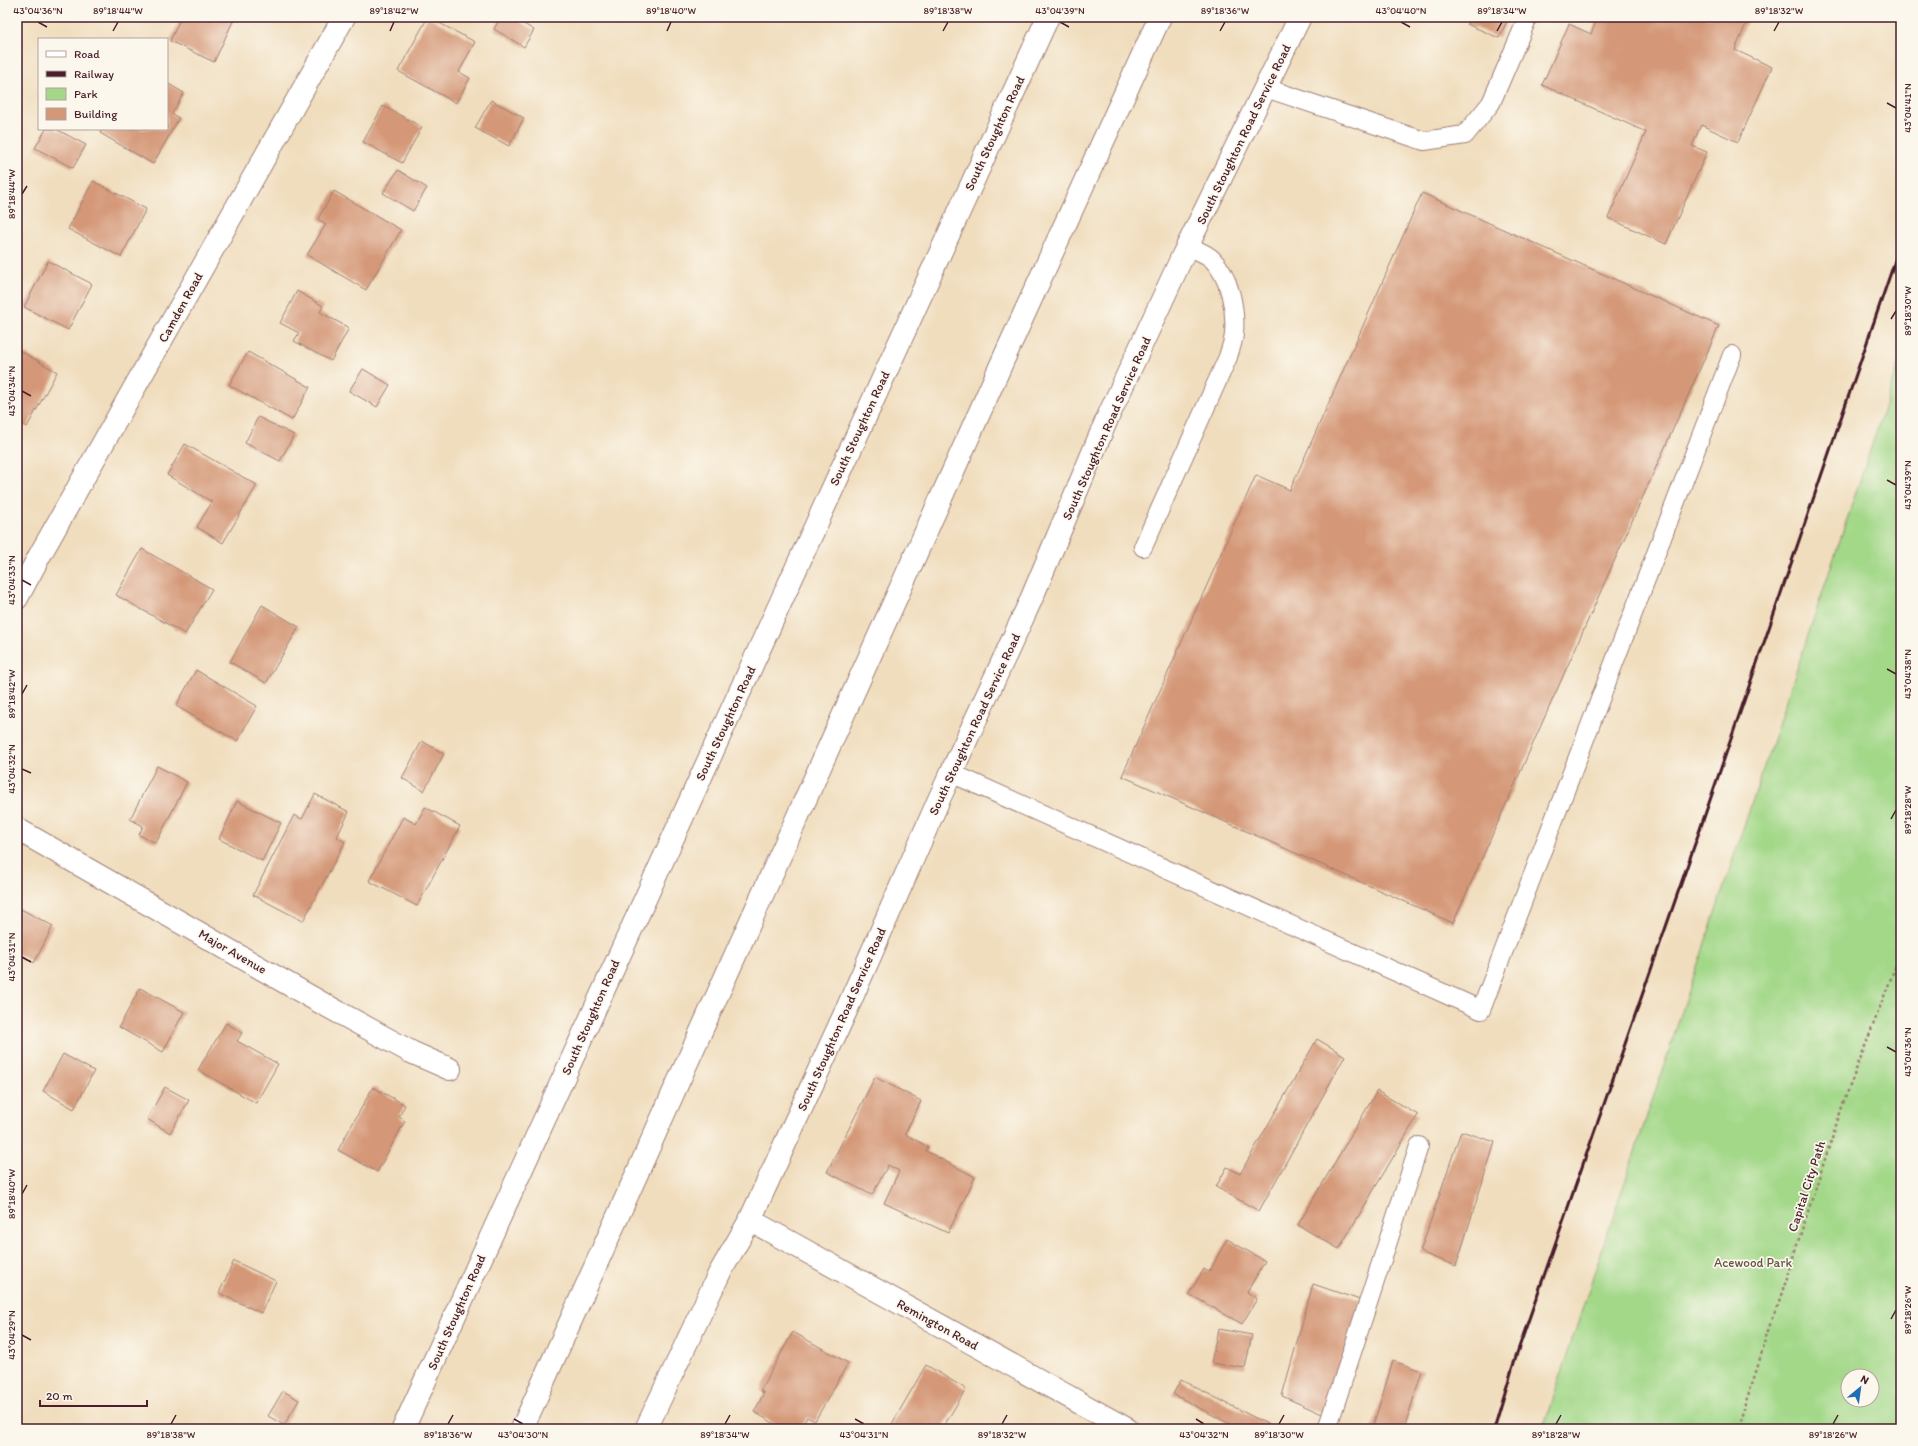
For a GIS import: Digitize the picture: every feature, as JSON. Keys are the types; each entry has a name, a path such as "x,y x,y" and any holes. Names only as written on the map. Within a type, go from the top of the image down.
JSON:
{"street":[{"name":"Camden Road","path":"17,598 344,17"},
{"name":"South Stoughton Road","path":"406,1424 1048,17"},
{"path":"522,1429 1160,17"},
{"name":"South Stoughton Road Service Road","path":"646,1429 719,1274 750,1220 846,1011 951,773 1030,602 1108,419 1188,246 1300,17"},
{"name":"Major Avenue","path":"17,829 318,1001 411,1052 450,1069"},
{"name":"Remington Road","path":"750,1220 1099,1422 1127,1429"}],"lane":[{"path":"1266,88 1424,141 1465,135 1491,104 1528,17"},
{"path":"1143,547 1228,357 1234,334 1234,311 1230,291 1222,275 1212,259 1188,246"},
{"path":"951,773 1481,1010 1732,355"},
{"path":"1327,1429 1419,1146"}],"path":[{"name":"Capital City Path","path":"1737,1429 1843,1104 1901,952"}],"green space":[{"name":"Acewood Park","path":"1901,358 1901,1429 1542,1429"}],"building":[{"path":"181,17 235,17 214,62 170,41"},
{"path":"428,17 475,42 459,72 470,78 456,103 398,71"},
{"path":"501,17 512,17 534,30 524,47 494,29"},
{"path":"1470,17 1509,17 1499,38 1467,24"},
{"path":"1598,17 1749,17 1735,50 1772,67 1738,142 1701,125 1692,146 1707,152 1666,244 1608,218 1646,132 1542,85 1569,24 1591,34"},
{"path":"168,84 184,93 172,114 179,118 153,164 100,133 102,130 168,130"},
{"path":"491,100 524,118 509,146 475,128"},
{"path":"383,106 422,127 402,163 363,142"},
{"path":"45,130 58,130 86,145 73,168 35,148"},
{"path":"398,170 427,188 413,211 383,193"},
{"path":"93,181 146,209 121,257 68,229"},
{"path":"334,191 401,230 366,290 307,255 326,224 318,219"},
{"path":"1422,193 1719,326 1453,923 1122,776 1256,475 1290,490"},
{"path":"48,261 92,284 68,330 24,307"},
{"path":"297,291 323,306 320,312 349,328 331,361 294,341 299,333 280,323"},
{"path":"17,349 57,372 27,427 17,422"},
{"path":"248,352 310,387 292,420 229,385"},
{"path":"363,369 390,385 377,407 349,391"},
{"path":"258,417 294,435 280,461 245,443"},
{"path":"185,444 257,485 223,543 197,527 212,502 167,475"},
{"path":"142,549 212,589 185,634 116,595"},
{"path":"262,605 299,627 266,683 230,662"},
{"path":"196,670 257,706 237,741 176,706"},
{"path":"422,741 444,754 424,791 402,778"},
{"path":"157,766 187,782 156,843 139,835 143,826 130,819"},
{"path":"315,794 349,812 337,837 345,842 303,921 253,895 294,815 302,819"},
{"path":"237,801 281,823 262,861 219,839"},
{"path":"425,807 460,826 417,906 369,881 403,817 416,824"},
{"path":"17,907 53,926 34,963 17,953"},
{"path":"140,988 184,1012 163,1052 119,1027"},
{"path":"226,1023 242,1033 237,1041 278,1064 256,1103 198,1070"},
{"path":"1317,1039 1345,1056 1259,1211 1216,1187 1227,1167 1240,1174"},
{"path":"63,1054 94,1071 74,1109 43,1091"},
{"path":"875,1077 921,1101 905,1134 928,1147 926,1151 975,1177 948,1233 884,1203 899,1171 888,1165 872,1195 827,1172"},
{"path":"165,1087 189,1100 170,1133 147,1119"},
{"path":"373,1087 405,1105 399,1117 405,1121 377,1172 338,1150"},
{"path":"1377,1091 1418,1115 1339,1249 1298,1225"},
{"path":"1461,1131 1495,1142 1456,1266 1420,1252"},
{"path":"1227,1239 1265,1261 1247,1292 1257,1299 1242,1324 1189,1294 1204,1269 1209,1272"},
{"path":"234,1261 276,1281 261,1313 219,1293"},
{"path":"1313,1284 1360,1300 1331,1418 1282,1396"},
{"path":"1218,1329 1252,1335 1245,1368 1211,1363"},
{"path":"793,1332 848,1363 815,1421 807,1417 800,1429 784,1429 754,1412 764,1393 760,1391"},
{"path":"1393,1361 1422,1371 1404,1429 1372,1429"},
{"path":"926,1365 966,1389 942,1429 889,1429"},
{"path":"1181,1380 1277,1429 1239,1429 1173,1394"},
{"path":"283,1391 299,1400 284,1425 268,1416"}],"railway":[{"path":"1494,1429 1516,1356 1697,838 1901,243"}]}
